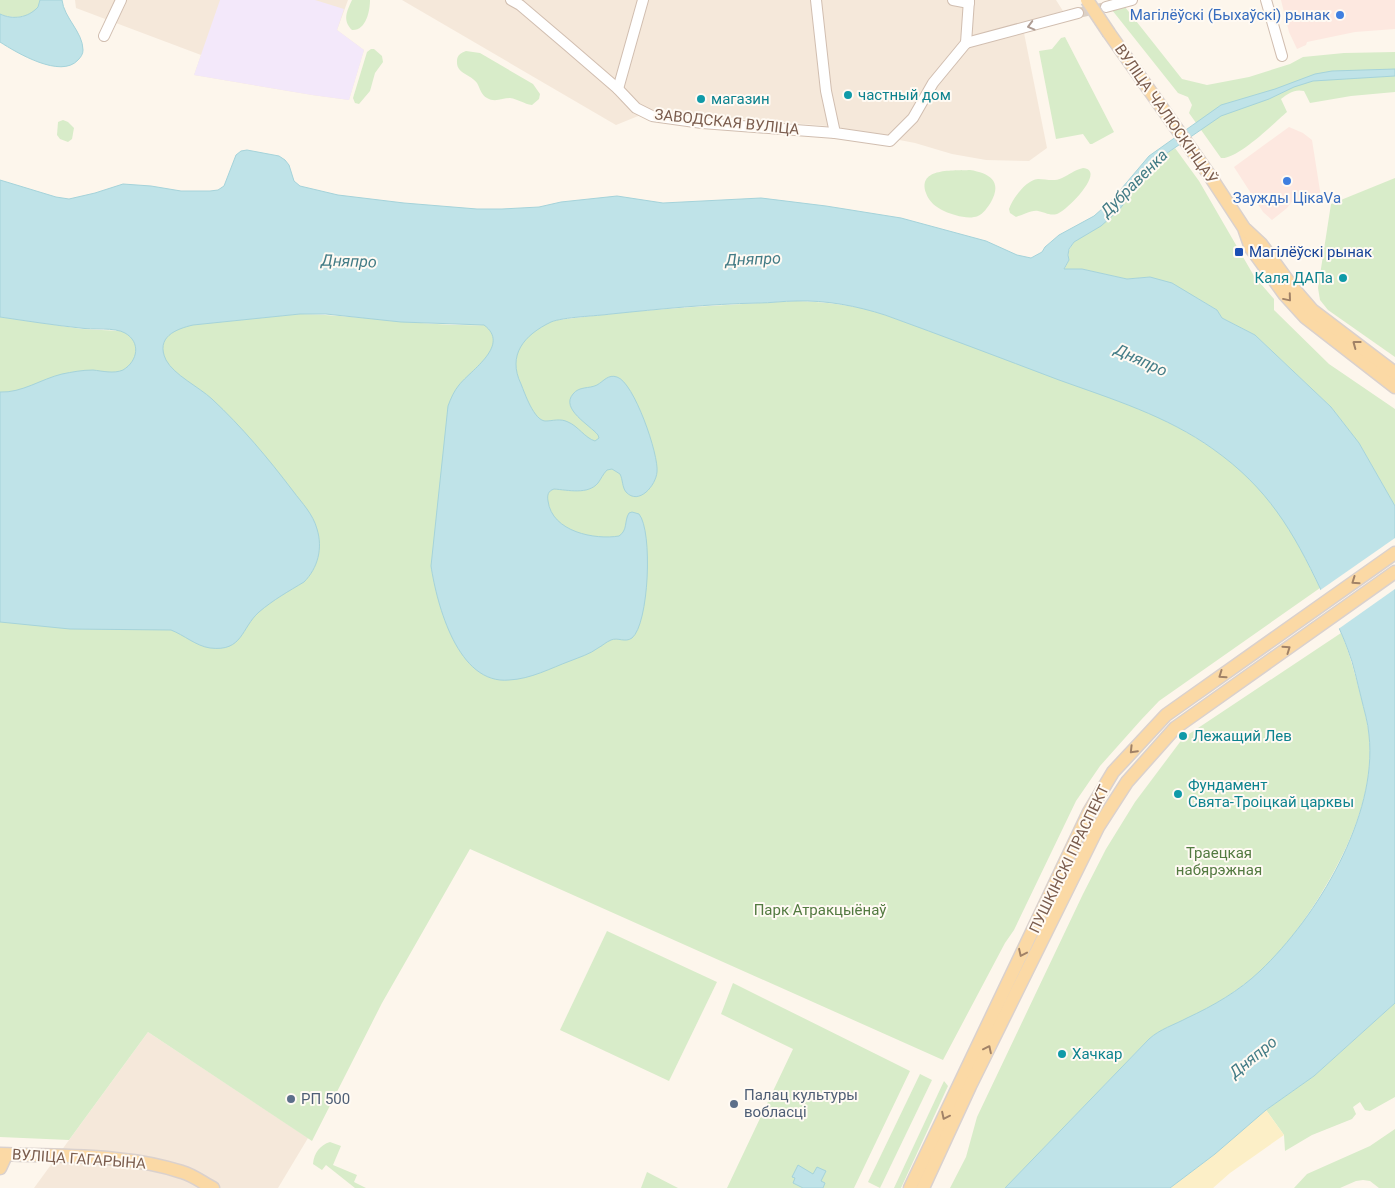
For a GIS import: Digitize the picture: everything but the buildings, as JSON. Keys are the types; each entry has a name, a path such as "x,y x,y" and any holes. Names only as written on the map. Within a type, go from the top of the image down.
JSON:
{"main road":[{"name":"ВУЛІЦА ЧАЛЮСКІНЦАЎ","path":"1087,0 1208,173 1244,228 1251,248 1285,294 1305,317 1394,383"},
{"name":"ПУШКІНСКІ ПРАСПЕКТ","path":"910,1188 1089,812 1113,772 1166,715 1395,553"},
{"name":"ПУШКІНСКІ ПРАСПЕКТ","path":"923,1188 970,1086 1098,827 1127,782 1175,728 1395,572"},
{"path":"0,1168 3,1154"},
{"name":"ВУЛІЦА ГАГАРЫНА","path":"3,1154 129,1160 185,1172 213,1188"}],"street":[{"path":"104,36 121,0"},
{"name":"ЗАВОДСКАЯ ВУЛІЦА","path":"511,0 520,5 618,89 636,108 652,116 710,124 835,134 890,141 913,118 933,83 966,43"},
{"path":"618,89 643,0"},
{"path":"816,0 826,91 835,134"},
{"path":"952,0 969,2 966,43 1078,14"},
{"path":"1106,6 1132,0"},
{"path":"1266,0 1282,56"}],"shaded area":[{"path":"75,0 348,0 337,30 364,50 349,100 194,75 201,55 76,8"},
{"path":"220,0 315,0 344,9 337,30 364,50 349,100 194,75"},
{"path":"402,0 1056,0 1063,11 1022,23 1047,148 1029,161 986,160 952,154 915,143 827,126 684,114 658,108 616,125"},
{"name":"Магілёўскі (Быхаўскі) рынак","path":"1281,0 1395,0 1395,29 1355,32 1307,42 1306,45 1297,49 1289,32"},
{"path":"1289,127 1303,133 1312,140 1321,197 1310,202 1293,200 1287,208 1272,220 1263,212 1234,167"},
{"path":"148,1032 308,1138 278,1188 34,1188"}],"green space":[{"path":"0,0 40,0 39,6 35,11 24,16 12,17 0,14"},
{"path":"352,0 370,0 368,15 364,24 352,30 346,19"},
{"path":"1125,7 1182,79 1207,85 1249,77 1290,64 1303,57 1344,53 1395,52 1395,92 1351,96 1310,103 1304,91 1292,92 1281,99 1287,112 1245,147 1228,157 1221,158 1189,113 1192,105 1188,97 1178,93 1112,10"},
{"path":"1065,37 1114,132 1092,144 1083,134 1056,139 1039,51 1052,49 1061,38"},
{"path":"374,49 382,56 383,62 375,73 370,91 359,104 355,103 353,98 367,52"},
{"path":"466,51 480,53 533,84 540,94 539,99 532,105 516,99 493,100 485,97 477,83 461,71 457,65 457,59 461,53"},
{"path":"63,120 74,128 72,139 68,142 60,139 57,135 58,122"},
{"path":"1175,148 1199,181 1254,276 1274,299 1274,310 1329,364 1395,409 1395,506 1359,443 1331,407 1255,335 1222,318 1217,310 1199,299 1150,277 1127,279 1082,269 1064,270 1069,260 1069,250 1074,242 1119,210 1157,160"},
{"path":"1083,168 1089,170 1088,183 1076,199 1062,211 1052,215 1035,211 1016,217 1010,213 1009,209 1020,190 1033,180 1059,179"},
{"path":"970,170 983,173 995,183 991,202 980,215 970,217 952,214 933,204 926,193 925,185 927,179 939,172"},
{"path":"1395,178 1395,357 1328,310 1320,300 1318,288 1331,204"},
{"name":"Парк Атракцыёнаў","path":"796,301 841,305 885,315 1119,400 1185,431 1226,458 1261,490 1287,524 1320,588 1159,701 1100,766 1076,801 1014,930 1005,943 943,1060 470,849 382,1003 312,1141 148,1032 69,1140 0,1137 0,317 82,329 121,331 300,314 439,324 486,325 540,322 629,312"},
{"name":"Траецкая набярэжная","path":"1341,633 1353,668 1367,724 1370,757 1368,779 1363,801 1348,843 1316,902 1301,924 1277,955 1258,974 1211,1006 1149,1039 1005,1188 950,1188 966,1157 977,1117 1083,894 1106,849 1135,802 1183,738"},
{"path":"607,931 717,982 669,1081 560,1030"},
{"path":"733,983 910,1071 854,1188 727,1188 793,1049 721,1014"},
{"path":"1395,1003 1395,1097 1370,1111 1365,1110 1360,1102 1353,1107 1356,1114 1352,1119 1312,1135 1285,1151 1284,1135 1266,1110 1314,1076"},
{"path":"920,1074 932,1080 880,1188 868,1182"},
{"path":"944,1081 948,1086 901,1188 894,1188"},
{"path":"1395,1129 1395,1188 1379,1188 1370,1181 1363,1180 1340,1188 1294,1188 1307,1174 1370,1146"},
{"path":"330,1142 341,1146 333,1165 357,1175 354,1182 366,1188 355,1188 326,1165 322,1170 313,1164 318,1150"},
{"path":"647,1172 678,1188 641,1188"}],"sand":[{"path":"1266,1110 1284,1135 1230,1173 1213,1188 1170,1188 1215,1154"}],"water":[{"path":"40,0 62,0 63,7 80,37 82,54 78,60 70,65 61,67 50,66 28,58 0,42 0,14 10,17 25,16 38,7"},
{"path":"1395,69 1395,76 1313,81 1221,116 1157,160 1119,210 1101,226 1074,242 1069,249 1069,260 1064,269 1082,269 1127,279 1150,277 1172,283 1217,310 1222,318 1255,335 1331,407 1359,443 1395,506 1395,1003 1314,1076 1266,1110 1215,1154 1170,1188 1005,1188 1149,1039 1162,1030 1216,1003 1235,991 1260,971 1281,949 1322,894 1339,863 1353,831 1364,798 1369,766 1367,721 1350,656 1335,620 1300,549 1277,512 1249,479 1213,449 1177,427 1119,401 885,315 841,304 791,301 721,304 580,317 551,322 533,333 526,340 517,355 517,374 527,400 537,416 545,421 559,420 568,422 595,441 599,438 598,435 573,411 570,400 575,391 597,385 609,377 617,377 624,382 638,405 650,436 657,463 657,472 654,483 650,488 636,497 626,492 620,474 612,469 607,470 598,483 589,489 577,491 554,489 548,495 551,512 566,527 576,532 598,537 619,536 625,528 629,513 639,514 646,539 647,577 645,597 638,629 632,638 627,640 611,640 588,654 548,670 525,678 509,680 491,678 476,670 463,656 453,640 445,621 431,566 448,406 457,387 479,365 491,349 493,341 491,333 484,325 401,322 326,314 300,314 193,325 174,332 165,340 163,352 166,360 175,371 207,394 234,421 307,509 313,518 319,536 318,557 313,570 304,582 259,612 235,643 221,648 210,648 200,645 171,630 70,629 0,622 0,392 24,388 54,376 73,372 93,370 116,372 123,370 132,362 136,352 134,341 121,331 85,329 0,317 0,180 56,197 69,199 123,184 181,191 210,191 218,190 224,186 236,155 241,151 247,150 279,156 289,165 294,181 300,186 338,195 477,209 539,207 561,202 617,196 663,203 761,198 901,218 986,241 1017,255 1031,258 1042,252 1059,235 1094,216 1111,201 1149,156 1221,105 1275,89 1315,74 1332,71"},
{"path":"798,1165 813,1174 817,1167 826,1171 821,1181 825,1183 823,1188 803,1188 793,1183 795,1178 792,1177"}],"pier":[{"path":"1395,538 1395,589 1337,630 1319,591"}],"tunnel":[{"path":"1078,13 1106,7"}],"place":[{"name":"Магілёўскі (Быхаўскі) рынак","path":"1340,15"},
{"name":"частный дом","path":"848,95"},
{"name":"магазин","path":"701,99"},
{"name":"Заужды ЦікаVа","path":"1287,181"},
{"name":"Магілёўскі рынак","path":"1239,252"},
{"name":"Каля ДАПа","path":"1343,278"},
{"name":"Лежащий Лев","path":"1183,736"},
{"name":"Фундамент Свята-Троіцкай царквы","path":"1178,794"},
{"name":"Хачкар","path":"1062,1054"},
{"name":"РП 500","path":"291,1099"},
{"name":"Палац культуры вобласці","path":"734,1104"}],"water label":[{"name":"Дубравенка","path":"1134,183"},
{"name":"Дняпро","path":"753,259"},
{"name":"Дняпро","path":"349,261"},
{"name":"Дняпро","path":"1141,360"},
{"name":"Дняпро","path":"1253,1057"}]}
